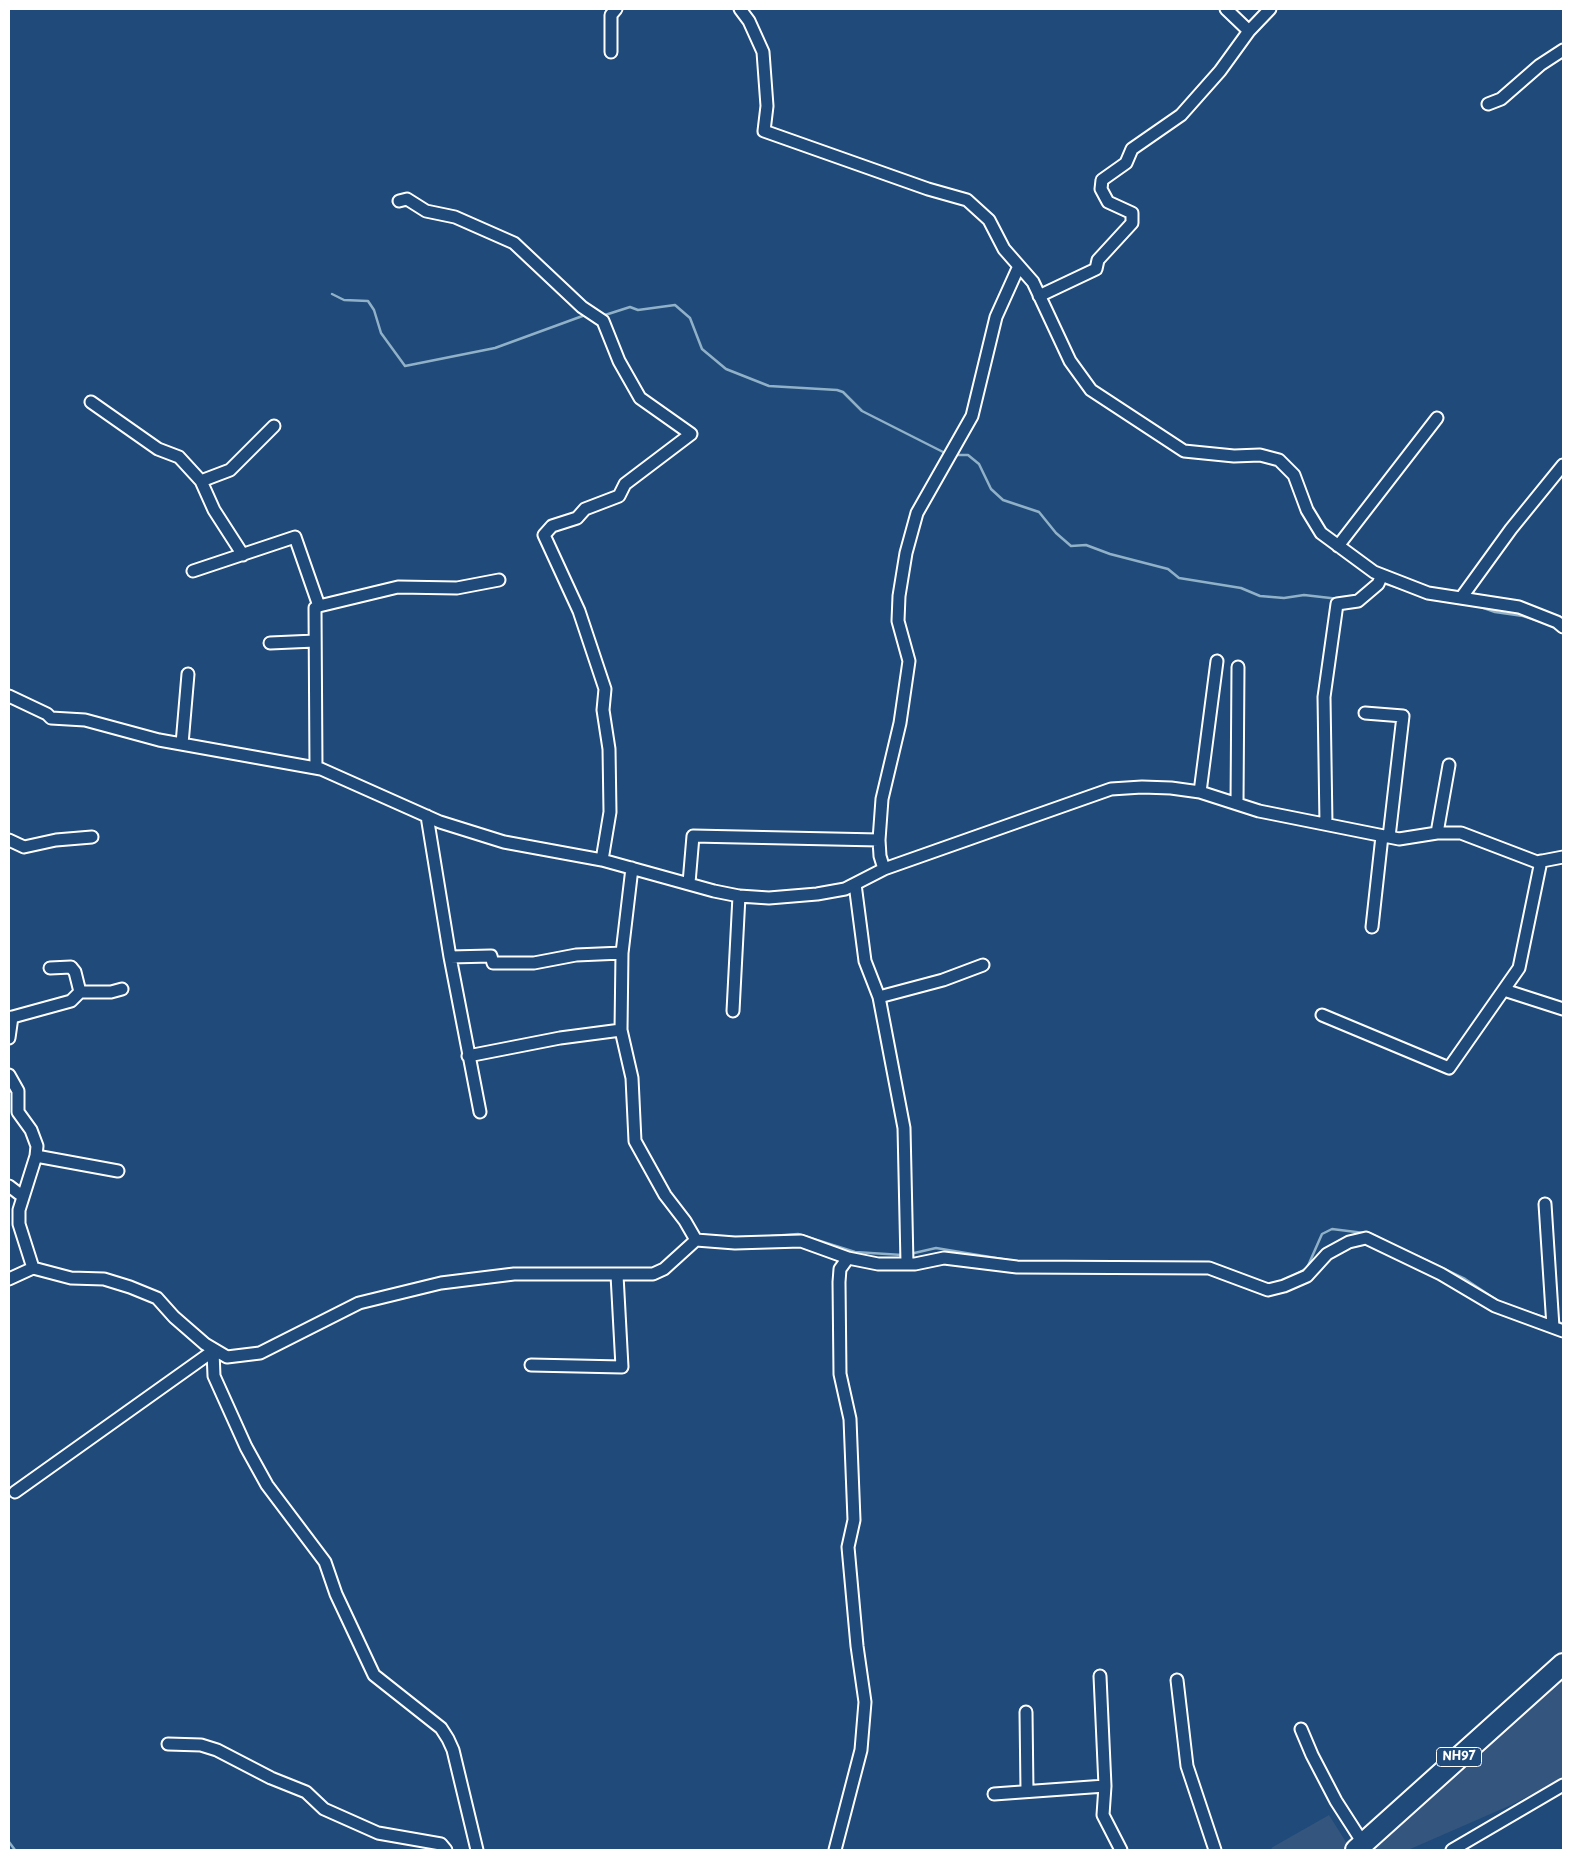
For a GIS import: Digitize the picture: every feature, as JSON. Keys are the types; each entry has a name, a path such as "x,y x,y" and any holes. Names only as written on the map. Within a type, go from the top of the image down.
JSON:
{"highway":[{"name":"NH97","path":"1359,1847 1563,1664"}],"street":[{"path":"611,52 611,15 616,9"},
{"path":"740,9 749,21 763,52 767,106 764,131 928,189 967,200 990,220 1004,249 1033,282 1070,361 1091,390 1184,451 1234,456 1260,455 1279,460 1294,474 1307,510 1321,532 1338,546 1382,575 1428,593 1519,607 1563,627"},
{"path":"1226,9 1249,31"},
{"path":"1039,296 1096,269 1098,260 1132,223 1132,214 1108,202 1101,189 1102,180 1126,163 1132,149 1181,115 1220,71 1249,31 1270,9"},
{"path":"1488,104 1501,99 1540,65 1563,50"},
{"path":"399,201 407,199 426,211 455,217 514,242 582,307 603,321 619,361 640,398 691,434 625,484 619,496 585,509 577,518 552,526 544,535 579,611 605,689 603,710 609,749 610,812 602,860"},
{"path":"884,869 880,856 879,840 882,799 900,723 909,661 898,621 899,596 906,553 917,514 972,416 996,317 1019,266"},
{"path":"91,402 158,449 179,457 201,481 214,510 243,555"},
{"path":"1338,546 1437,418"},
{"path":"201,481 230,470 274,426"},
{"path":"1461,598 1511,529 1563,465"},
{"path":"193,571 295,537 319,606"},
{"path":"1326,824 1324,697 1328,683 1337,604 1358,601 1378,584 1382,575"},
{"path":"316,768 315,608 398,587 457,588 498,580"},
{"path":"270,643 315,641"},
{"path":"1200,792 1216,661"},
{"path":"1237,803 1238,667"},
{"path":"182,744 188,674"},
{"path":"9,696 47,714 51,718 85,720 182,744 316,768 427,816 504,842 602,860 714,891 739,896 769,898 817,894 855,884 884,869 1111,789 1171,788 1200,792 1259,811 1368,831 1386,837 1399,839 1437,833 1461,833 1537,862 1563,857"},
{"path":"1365,713 1403,716 1372,926"},
{"path":"1437,833 1449,765"},
{"path":"427,816 450,957 480,1112"},
{"path":"689,883 693,836 879,840"},
{"path":"9,840 24,848 56,840 92,837"},
{"path":"1322,1015 1450,1068 1519,968 1541,861"},
{"path":"632,868 622,953 620,1030 632,1078 635,1141 665,1195 685,1221 696,1240"},
{"path":"855,884 865,961 879,997 904,1128 907,1263"},
{"path":"733,1011 739,896"},
{"path":"450,957 491,956 493,963 534,963 576,955 622,953"},
{"path":"879,997 943,980 983,965"},
{"path":"50,968 71,967 75,972 80,992"},
{"path":"9,1038 10,1017 71,1001 80,992 111,992 122,989"},
{"path":"1504,990 1563,1009"},
{"path":"468,1056 560,1038 620,1030"},
{"path":"9,1075 18,1091 18,1112 31,1130 37,1146 36,1156 19,1210 19,1224 33,1268"},
{"path":"36,1156 118,1171"},
{"path":"9,1186 22,1196"},
{"path":"9,1279 33,1268 71,1278 104,1280 157,1298 174,1317 213,1351 227,1358 260,1353 360,1303 465,1279 514,1274 652,1274 664,1268 696,1240 736,1243 801,1241 848,1258 878,1264 915,1264 944,1258 1017,1267 1209,1268 1268,1290 1284,1286 1307,1276 1327,1254 1349,1242 1366,1238 1441,1274 1495,1306 1558,1329 1545,1204"},
{"path":"835,1850 861,1750 865,1702 857,1646 848,1547 854,1520 850,1419 840,1374 838,1282 840,1269 848,1258"},
{"path":"531,1365 622,1367 617,1275"},
{"path":"15,1492 213,1351"},
{"path":"213,1351 214,1376 246,1447 267,1484 325,1562 336,1594 374,1675 441,1728 448,1738 453,1750 478,1850"},
{"path":"1100,1676 1105,1786 1103,1815 1121,1850"},
{"path":"1177,1680 1187,1766 1215,1850"},
{"path":"1026,1712 1027,1792"},
{"path":"1301,1728 1312,1755 1359,1847"},
{"path":"168,1744 201,1745 217,1750 271,1778 306,1792 324,1809 378,1833 441,1844 446,1850"},
{"path":"1453,1850 1563,1785"},
{"path":"994,1794 1105,1786"}],"shaded area":[{"path":"1563,1648 1563,1778 1511,1805 1408,1850 1273,1850 1271,1848 1329,1815 1346,1842"}],"waterway":[{"path":"332,294 344,300 368,301 374,310 381,333 405,366 495,348 588,314"},
{"path":"602,316 630,307 638,310 675,305 690,318 702,349 726,369 769,386 837,390 843,392 862,411 947,454"},
{"path":"955,455 968,455 979,464 991,489 1003,500 1039,512 1056,533 1071,546 1086,545 1110,554 1168,569 1179,578 1241,588 1260,596 1284,598 1304,595 1339,599"},
{"path":"1383,583 1421,595"},
{"path":"1475,605 1495,612 1523,616 1545,623"},
{"path":"1293,1276 1307,1268 1322,1234 1332,1229 1372,1234 1409,1253"},
{"path":"771,1236 798,1234 855,1252 902,1255"},
{"path":"910,1254 936,1248 1008,1260"},
{"path":"1417,1256 1465,1279 1501,1303"},
{"path":"1528,1312 1549,1319"},
{"path":"1556,1321 1563,1324"},
{"path":"9,1842 15,1850"}]}
